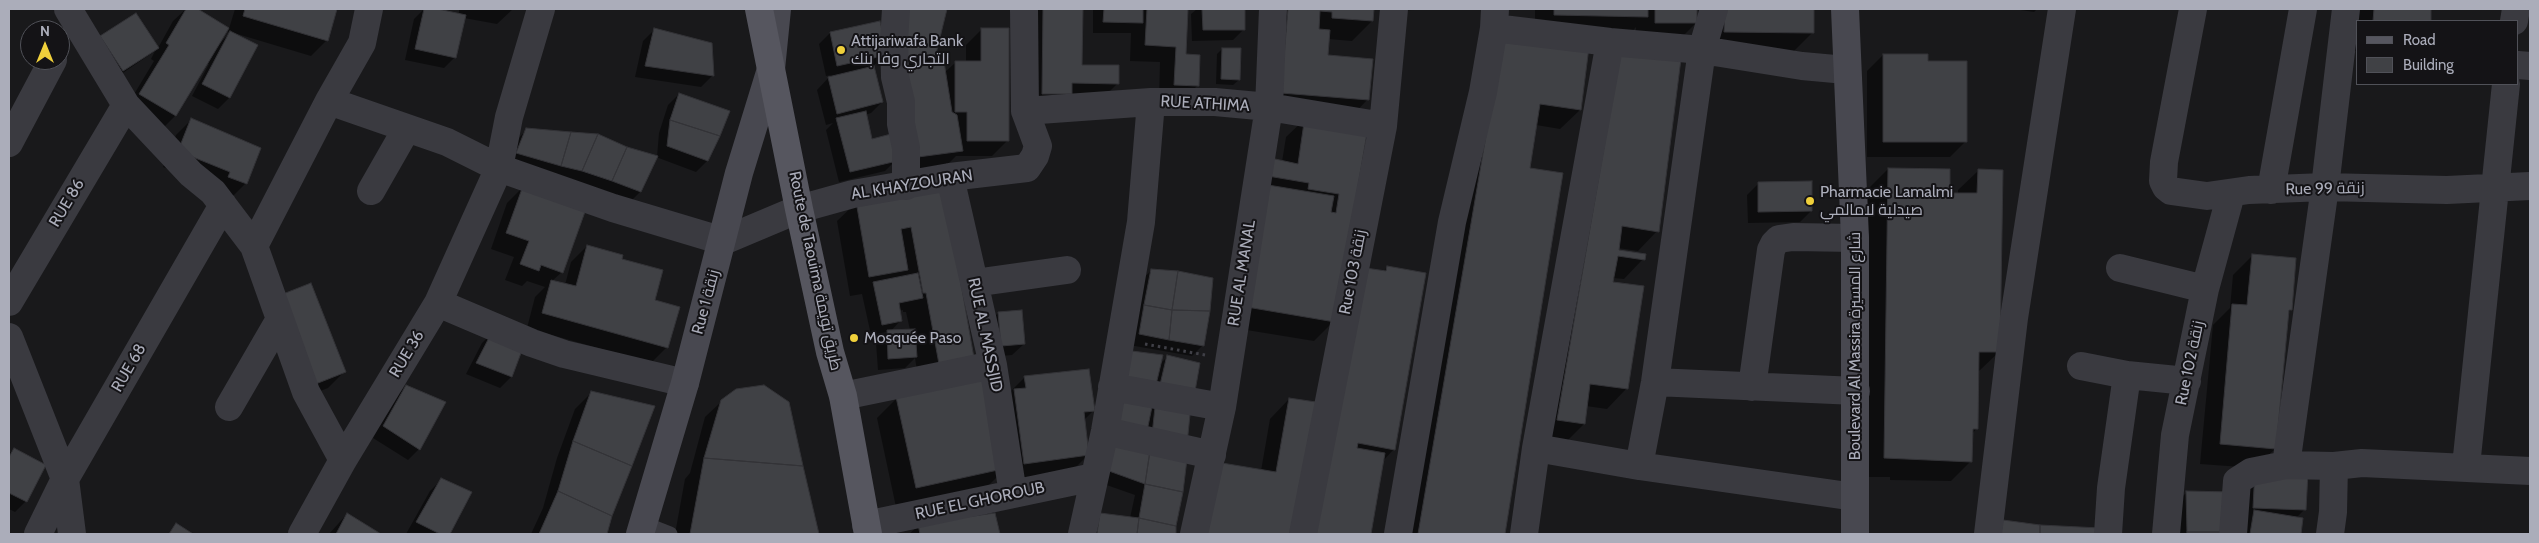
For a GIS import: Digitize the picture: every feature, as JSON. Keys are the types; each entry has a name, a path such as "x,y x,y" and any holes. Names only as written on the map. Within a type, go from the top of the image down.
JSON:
{"main road":[{"name":"Route de Taouima طريق تويمة","path":"759,9 830,352 843,396 867,530"}],"street":[{"path":"254,246 328,101 362,43 368,9"},
{"name":"RUE 36","path":"302,534 342,460 438,303 499,168 509,117 541,9"},
{"name":"Rue 1 زنقة","path":"641,528 685,382 723,241 739,173 771,70 777,9"},
{"path":"896,9 894,41 896,77 902,102 901,124 906,148 906,186"},
{"path":"1024,9 1026,111"},
{"name":"RUE AL MANAL","path":"1194,534 1222,406 1269,107 1274,9"},
{"name":"Rue 103 زنقة","path":"1303,534 1383,126 1394,9"},
{"path":"1639,466 1655,382 1702,50 1714,9"},
{"name":"Boulevard Al Massira شارع المسيرة","path":"1845,9 1846,70 1855,238 1855,534"},
{"path":"1988,534 2014,318 2062,9"},
{"name":"Rue 99 زنقة","path":"2193,9 2167,144 2163,181 2171,191 2207,196 2249,190 2325,187 2446,190 2530,186"},
{"path":"2271,190 2303,9"},
{"path":"2286,465 2325,187 2350,53 2346,9"},
{"path":"74,12 126,105 223,205 254,246 306,392 342,460"},
{"path":"1398,534 1452,222 1484,92 1495,18 1610,42 1702,50 1802,66 1846,70"},
{"path":"1524,534 1536,448 1610,42"},
{"path":"9,143 48,70"},
{"path":"2466,466 2506,85"},
{"path":"328,101 446,142 499,168 613,208 723,241"},
{"path":"1082,534 1105,431 1141,222 1151,102"},
{"name":"RUE ATHIMA","path":"1026,111 1063,106 1151,102 1215,102 1269,107 1383,126"},
{"name":"RUE 86","path":"9,302 126,105"},
{"name":"AL KHAYZOURAN","path":"723,241 799,209 853,194 950,177 1027,168 1035,156 1038,146 1026,111"},
{"path":"371,191 407,128"},
{"name":"RUE AL MASSJID","path":"950,177 993,366 1013,494"},
{"name":"Rue 102 زنقة","path":"2166,534 2172,452 2205,288 2231,194"},
{"name":"RUE 68","path":"38,534 65,479 223,205"},
{"path":"1752,387 1771,250 1774,244 1779,239 1793,237 1855,238"},
{"path":"2120,268 2205,288"},
{"path":"974,283 1067,270"},
{"path":"438,303 532,343 564,354 685,382"},
{"path":"228,407 280,319"},
{"path":"9,337 65,479 72,534"},
{"path":"843,396 993,366"},
{"path":"2081,366 2127,375 2187,381"},
{"path":"2108,534 2111,488 2127,375"},
{"path":"1655,382 1856,392"},
{"path":"1112,387 1222,406"},
{"path":"1105,431 1212,455"},
{"path":"1536,448 1639,466 1855,497"},
{"path":"2233,534 2237,481 2251,472 2286,465 2334,466 2399,463 2530,471"},
{"path":"2330,534 2334,466"},
{"name":"RUE EL GHOROUB","path":"867,530 1013,494 1094,477"}],"lane":[{"path":"641,528 670,534"}],"path":[{"path":"1120,339 1228,360"}],"building":[{"path":"186,9 198,9 229,28 176,116 139,94 169,45 166,43"},
{"path":"245,9 337,9 328,41 243,16"},
{"path":"424,9 438,9 466,15 456,58 415,49"},
{"path":"908,9 947,9 935,58 898,59"},
{"path":"1043,9 1083,9 1082,65 1119,65 1119,84 1072,83 1072,94 1042,94"},
{"path":"1104,9 1143,9 1143,23 1103,22"},
{"path":"1147,9 1188,9 1186,54 1200,55 1199,86 1174,85 1176,47 1145,45"},
{"path":"1202,9 1245,9 1245,30 1203,30"},
{"path":"1288,9 1374,9 1373,21 1332,18 1332,12 1320,11 1319,29 1330,30 1328,55 1373,59 1369,100 1281,93"},
{"path":"1554,9 1648,9 1648,17 1554,15"},
{"path":"1655,9 1697,9 1697,23 1655,23"},
{"path":"1725,9 1814,9 1814,33 1724,32"},
{"path":"2374,9 2431,9 2431,20 2373,20"},
{"path":"136,13 159,48 123,71 100,36"},
{"path":"880,21 887,55 837,66 830,32"},
{"path":"654,28 712,43 714,76 645,66"},
{"path":"981,28 1009,28 1009,141 967,141 967,112 955,112 955,61 981,61"},
{"path":"230,31 258,45 230,98 202,84"},
{"path":"1503,36 1589,47 1581,110 1540,104 1530,168 1563,173 1505,534 1418,534"},
{"path":"1222,48 1241,48 1240,80 1221,79"},
{"path":"1620,54 1681,59 1659,232 1622,226 1619,250 1646,254 1645,260 1618,256 1613,282 1644,286 1628,389 1590,384 1585,424 1557,420"},
{"path":"1883,54 1928,54 1928,61 1967,61 1967,142 1883,142"},
{"path":"944,62 952,112 957,115 963,151 918,157 904,68"},
{"path":"874,66 883,102 837,114 828,77"},
{"path":"679,93 730,111 720,136 670,120"},
{"path":"866,111 872,139 891,134 897,161 850,172 836,118"},
{"path":"1305,116 1368,127 1335,322 1241,306 1262,184 1334,196 1331,212 1336,213 1339,194 1308,189 1309,183 1262,175 1266,157 1298,164"},
{"path":"191,118 261,148 247,184 228,177 230,172 178,151"},
{"path":"670,120 720,136 708,161 667,146"},
{"path":"526,128 571,132 561,166 516,153"},
{"path":"571,132 598,134 582,171 561,166"},
{"path":"598,134 627,147 612,181 582,171"},
{"path":"627,147 658,156 641,192 612,181"},
{"path":"1888,168 1950,169 1950,193 1977,193 1978,169 2003,170 2000,352 1979,352 1978,429 1973,429 1972,462 1884,458"},
{"path":"1812,181 1812,211 1758,212 1758,182"},
{"path":"523,186 586,209 563,273 541,265 539,271 520,264 529,241 506,233"},
{"path":"944,186 974,358 939,364 911,227 901,229 908,270 869,277 856,201"},
{"path":"587,245 623,255 622,259 663,270 655,300 680,307 668,348 542,313 551,280 576,286"},
{"path":"2252,254 2296,258 2292,310 2289,310 2276,449 2220,444 2232,304 2247,305"},
{"path":"1387,266 1426,273 1395,450 1358,443 1357,448 1385,453 1371,534 1313,534 1359,267 1386,271"},
{"path":"1151,269 1178,271 1172,310 1144,305"},
{"path":"1178,271 1213,278 1210,311 1172,310"},
{"path":"918,273 923,298 899,303 902,321 882,325 873,282"},
{"path":"311,283 346,372 313,385 278,296"},
{"path":"1144,305 1172,310 1169,340 1139,334"},
{"path":"1022,310 1025,344 1001,346 998,312"},
{"path":"1172,310 1210,311 1204,346 1169,340"},
{"path":"915,329 917,357 888,359 887,330"},
{"path":"493,330 524,345 512,377 476,363"},
{"path":"1124,350 1163,355 1155,389 1120,385"},
{"path":"1167,355 1200,363 1194,397 1159,389"},
{"path":"1089,369 1095,411 1084,412 1089,455 1024,464 1014,389 1026,388 1024,376"},
{"path":"988,378 1007,468 916,488 896,397"},
{"path":"406,385 446,402 420,450 383,426"},
{"path":"764,385 789,402 803,466 704,458 721,400 736,389"},
{"path":"591,391 655,406 632,466 573,441"},
{"path":"1119,394 1154,397 1147,431 1112,430"},
{"path":"1156,398 1191,405 1187,444 1152,435"},
{"path":"1289,398 1316,402 1293,534 1204,534 1216,462 1276,472"},
{"path":"573,441 632,466 612,516 558,491"},
{"path":"1111,442 1150,451 1145,484 1109,471"},
{"path":"14,448 46,465 27,502 9,493 9,457"},
{"path":"1150,451 1187,459 1183,492 1145,484"},
{"path":"704,458 803,466 819,534 690,534"},
{"path":"2255,469 2308,472 2306,510 2253,508"},
{"path":"441,478 472,492 450,534 440,534 416,522"},
{"path":"1145,484 1183,492 1176,526 1139,518"},
{"path":"558,491 612,516 607,534 539,534"},
{"path":"2186,491 2232,492 2231,532 2187,532"},
{"path":"2254,510 2303,518 2301,534 2250,534"},
{"path":"347,513 381,534 336,534"},
{"path":"995,513 1000,534 920,534 918,524"},
{"path":"1100,513 1139,518 1137,534 1097,534"},
{"path":"1139,518 1176,526 1176,534 1137,534"},
{"path":"2003,520 2040,525 2040,534 2001,534"},
{"path":"176,523 193,534 169,534"},
{"path":"2040,525 2100,528 2100,534 2040,534"},
{"path":"2187,532 2231,532 2231,534 2187,534"}],"place":[{"name":"Attijariwafa Bank التجاري وفا بنك","path":"841,50"},
{"name":"Pharmacie Lamalmi صيدلية لامالمي","path":"1810,201"},
{"name":"Mosquée Paso","path":"854,338"}]}
